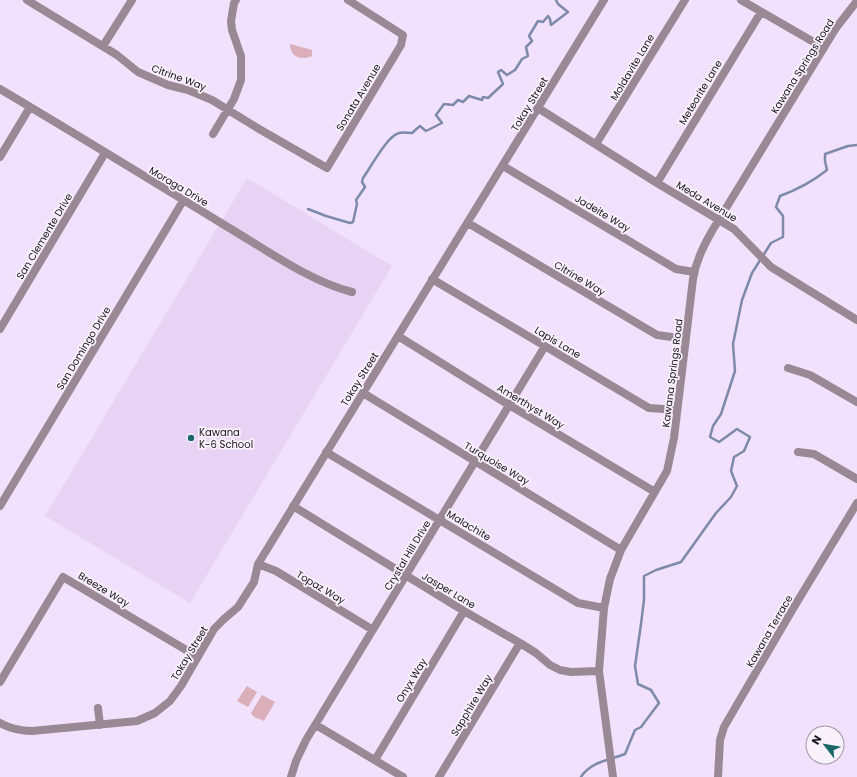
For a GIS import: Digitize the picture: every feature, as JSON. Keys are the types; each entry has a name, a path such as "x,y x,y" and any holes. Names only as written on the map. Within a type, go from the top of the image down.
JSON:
{"street":[{"name":"Citrine Way","path":"27,0 117,55 138,72 168,85 202,95 327,168"},
{"path":"103,46 132,0"},
{"path":"213,134 234,99 241,80 241,56 232,30 231,21 234,3 236,0"},
{"name":"Sonata Avenue","path":"327,168 401,45 403,35 348,0"},
{"name":"Tokay Street","path":"0,723 7,727 32,731 137,721 155,712 170,701 181,686 214,629 238,607 246,595 254,582 258,564 604,0"},
{"name":"Moldavite Lane","path":"596,144 685,0"},
{"path":"741,0 824,48"},
{"name":"Kawana Springs Road","path":"613,776 599,671 604,608 610,579 621,550 667,471 674,438 696,262 702,247 836,28 857,1"},
{"name":"Meteorite Lane","path":"657,183 761,12"},
{"name":"Moraga Drive","path":"0,89 183,201 311,276 337,288 352,292"},
{"path":"0,157 30,107"},
{"name":"Meda Avenue","path":"538,108 657,183 734,229 771,267 857,320"},
{"name":"San Clemente Drive","path":"0,329 105,153"},
{"name":"Jadeite Way","path":"503,166 676,269 694,272"},
{"name":"San Domingo Drive","path":"0,506 183,201"},
{"name":"Citrine Way","path":"468,223 657,335 686,339"},
{"name":"Lapis Lane","path":"432,279 649,408 677,410"},
{"name":"Amerthyst Way","path":"398,336 509,405 655,492"},
{"name":"Crystal Hill Drive","path":"291,777 296,761 316,725 545,346"},
{"path":"788,368 810,375 857,402"},
{"name":"Turquoise Way","path":"363,392 621,550"},
{"name":"Malachite","path":"326,452 578,602 604,608"},
{"path":"798,452 814,454 857,479"},
{"name":"Kawana Terrace","path":"718,777 720,740 724,727 857,503"},
{"name":"Jasper Lane","path":"293,506 464,611 520,643 536,653 550,665 560,670 570,672 599,671"},
{"name":"Topaz Way","path":"258,564 276,571 373,630"},
{"name":"Breeze Way","path":"0,682 4,668 63,577 198,657"},
{"name":"Onyx Way","path":"375,760 464,611"},
{"name":"Sapphire Way","path":"439,777 520,643"},
{"path":"98,708 100,725"},
{"path":"316,725 403,777"}],"shaded area":[{"path":"290,44 312,50 312,56 304,58 297,57 292,52"},
{"name":"Kawana K-6 School","path":"247,178 392,266 190,603 45,516"},
{"path":"247,686 257,692 248,707 237,701"},
{"path":"262,695 275,702 264,721 255,717 251,713"}],"waterway":[{"path":"308,209 350,223 353,222 357,204 356,200 365,187 362,182 363,178 389,140 394,135 399,133 412,133 420,126 426,131 442,123 436,115 444,104 453,105 458,100 463,102 469,96 482,100 483,97 488,98 503,84 498,72 501,70 507,75 515,70 522,59 528,56 526,47 532,41 529,36 538,21 543,22 548,16 551,25 568,12 558,4 556,0"},
{"path":"581,777 589,768 606,760 625,754 635,730 641,727 659,703 651,690 638,684 635,666 644,600 644,576 656,570 681,562 716,513 731,497 737,486 731,471 734,457 744,451 750,437 737,429 719,442 710,437 713,426 721,414 735,371 733,344 742,300 752,273 771,243 783,237 783,216 776,207 780,196 805,185 827,170 825,154 848,146 857,145"}],"place":[{"name":"Kawana K-6 School","path":"191,438"}]}
